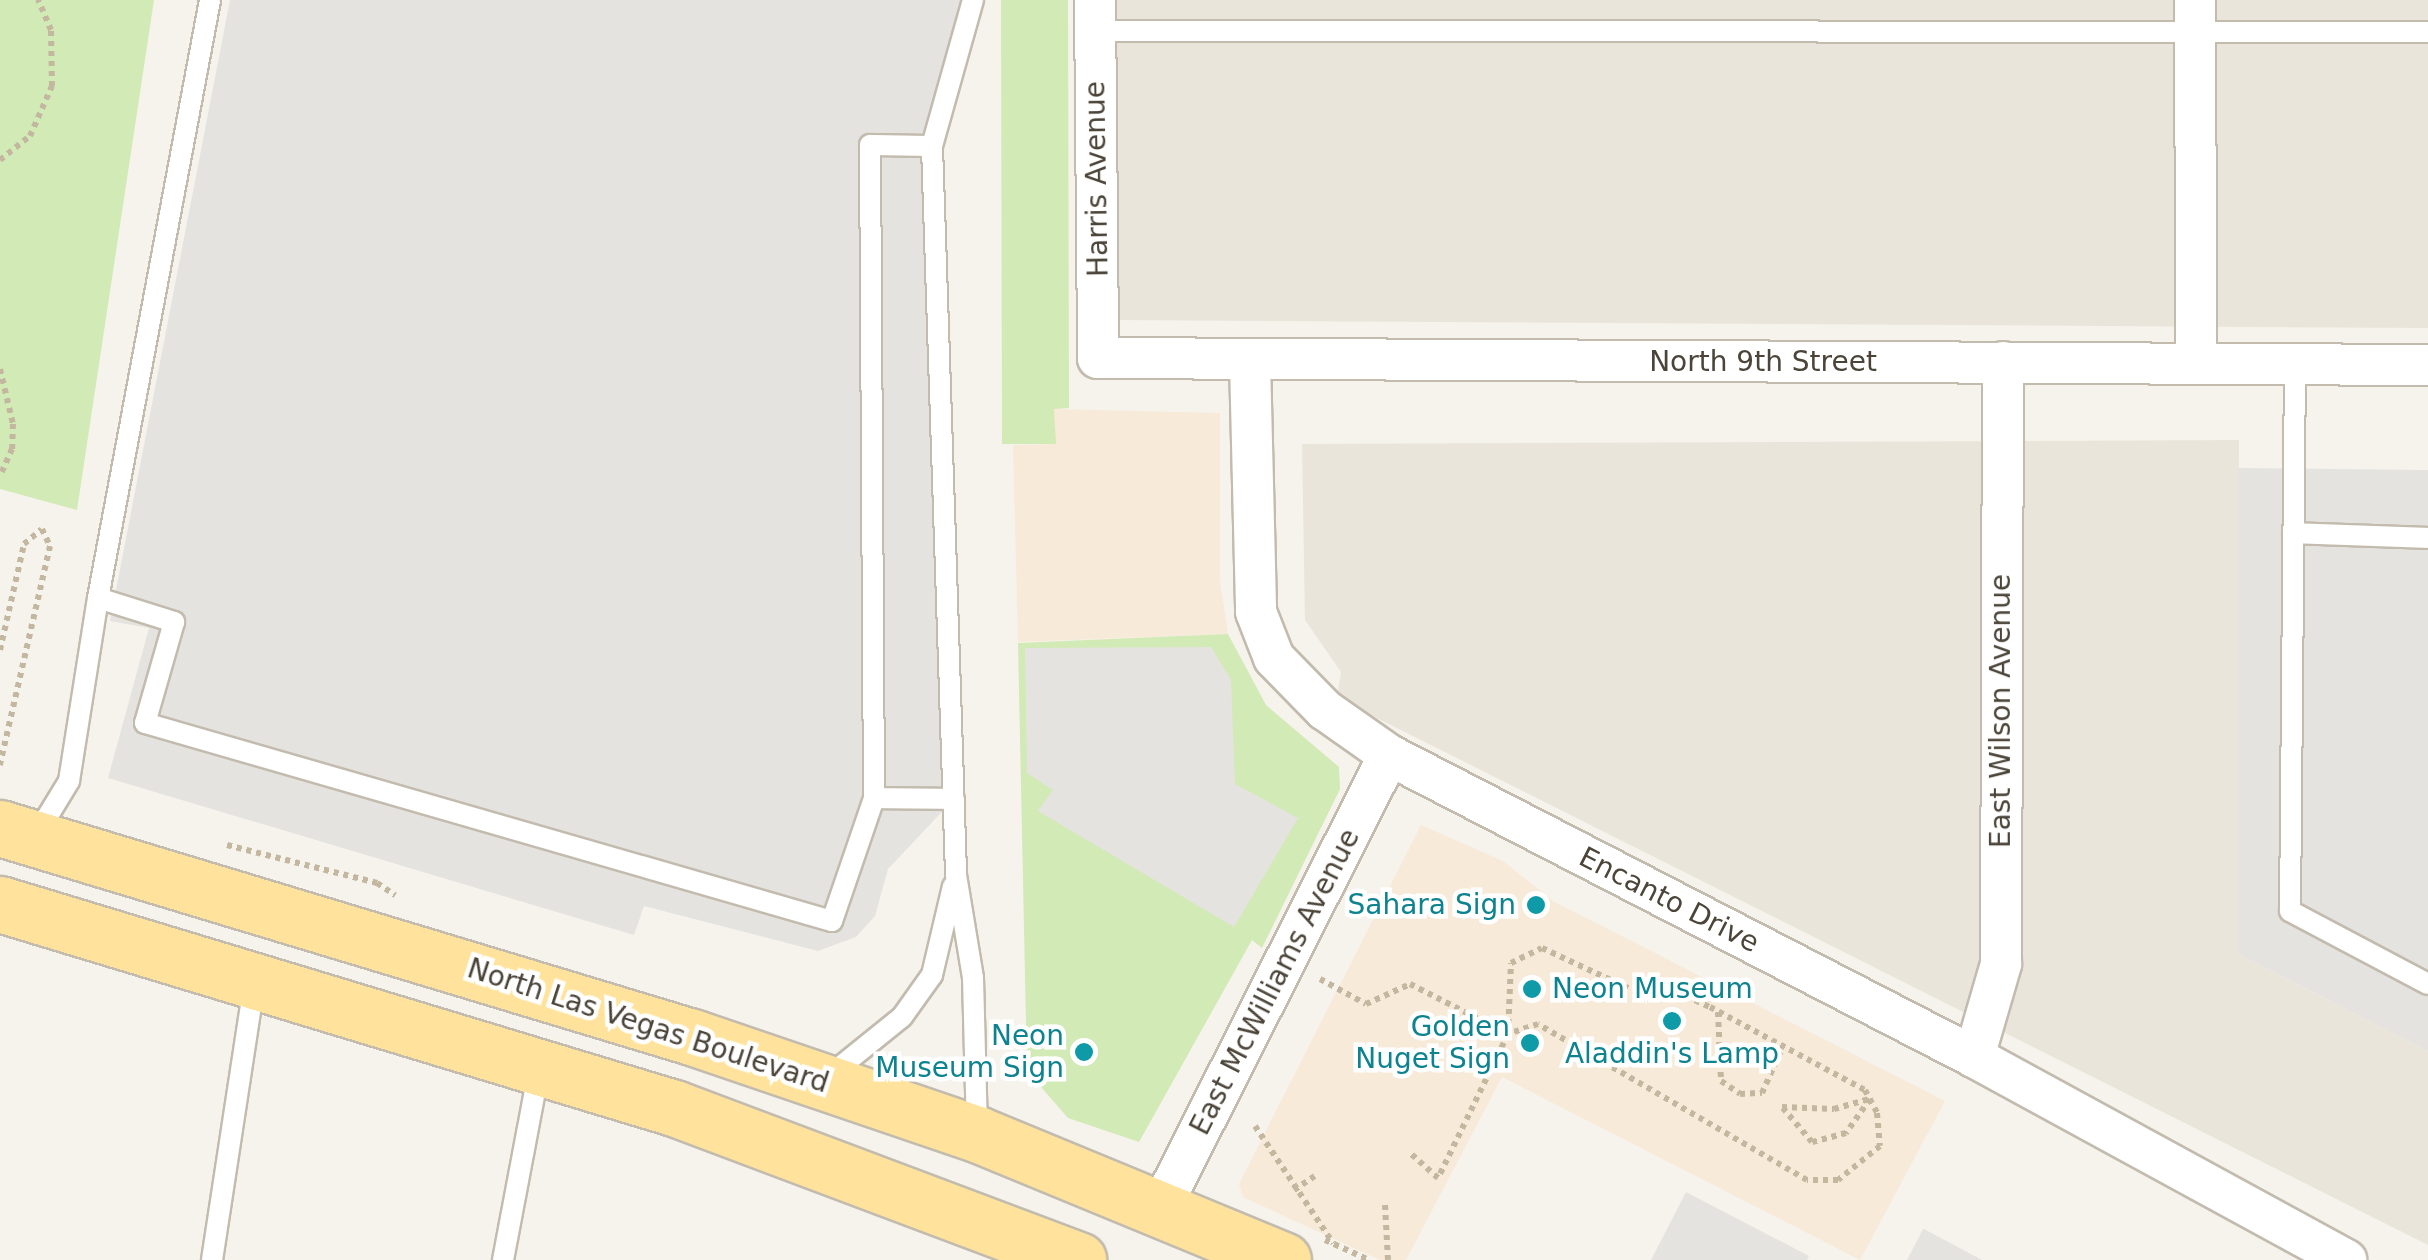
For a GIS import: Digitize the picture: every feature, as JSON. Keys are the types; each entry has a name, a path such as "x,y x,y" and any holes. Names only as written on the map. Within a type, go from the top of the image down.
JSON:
{"main road":[{"name":"North Las Vegas Boulevard","path":"17,834 271,907 822,1081 977,1134 1160,1209 1308,1252"},
{"path":"0,904 674,1108 1018,1247 1078,1260"},
{"path":"255,982 271,907"},
{"path":"977,1134 1018,1247"}],"street":[{"name":"Harris Avenue","path":"1095,16 1098,358"},
{"path":"2196,16 2196,362"},
{"name":"North 9th Street","path":"1098,358 2428,365"},
{"name":"Encanto Drive","path":"1250,361 1256,612 1274,658 1325,710 1390,754 1974,1057 2346,1260"},
{"name":"East Wilson Avenue","path":"1974,1057 2000,964 2002,362"},
{"name":"East McWilliams Avenue","path":"1160,1209 1390,754"}],"lane":[{"path":"17,834 68,781 98,598 210,0"},
{"path":"972,0 932,146 956,875 973,978 977,1134"},
{"path":"1095,16 2196,16 2428,32"},
{"path":"98,598 174,622 145,722 832,921 874,798 870,146 932,146"},
{"path":"2295,363 2290,911 2428,984"},
{"path":"2293,533 2428,538"},
{"path":"874,798 954,799"},
{"path":"822,1081 902,1017 932,975 956,875"},
{"path":"212,1260 255,982"},
{"path":"504,1260 539,1068"}],"path":[{"path":"0,160 30,136 52,86 52,30 38,0"},
{"path":"0,369 12,424 12,449 0,476"},
{"path":"0,650 24,544 42,529 50,546 0,765"},
{"path":"1284,961 1366,1004 1410,984 1508,1034 1538,1024 1807,1180 1838,1180 1880,1146 1870,1100 1782,1046 1686,996 1652,998 1542,948 1511,963 1508,1034 1438,1178 1411,1154"},
{"path":"1718,1011 1721,1081 1740,1094 1762,1092 1782,1046"},
{"path":"1870,1100 1846,1133 1812,1142 1782,1108 1834,1108 1870,1100"},
{"path":"1255,1126 1294,1190 1308,1252"},
{"path":"1294,1190 1315,1176"},
{"path":"1385,1205 1388,1260"}],"shaded area":[{"path":"230,0 973,0 932,146 954,799 888,869 875,916 856,937 818,951 644,906 634,935 108,778 149,628 110,621"},
{"path":"1115,0 2428,0 2428,328 1113,320"},
{"path":"1054,409 1220,413 1220,582 1228,634 1018,642 1013,445 1055,444"},
{"path":"2239,440 2238,954 2428,1051 2428,1245 1337,698 1341,672 1305,620 1302,444"},
{"path":"2238,468 2428,470 2428,1051 2238,954"},
{"path":"1211,647 1231,680 1235,784 1298,818 1234,927 1038,811 1053,790 1027,773 1025,648"},
{"name":"Neon Museum","path":"1421,825 1503,861 1553,901 1945,1101 1860,1260 1502,1077 1406,1260 1380,1260 1243,1197 1239,1184"},
{"path":"1686,1192 1809,1256 1807,1260 1651,1260"},
{"path":"1924,1229 1982,1260 1907,1260"}],"green space":[{"path":"0,0 154,0 77,510 0,489"},
{"path":"1001,0 1068,0 1069,408 1054,409 1056,444 1002,444"},
{"path":"1228,634 1266,705 1339,767 1340,789 1262,948 1252,940 1139,1142 1068,1118 1027,1071 1018,643"}],"place":[{"name":"Sahara Sign","path":"1536,905"},
{"name":"Neon Museum","path":"1532,989"},
{"name":"Aladdin's Lamp","path":"1672,1021"},
{"name":"Golden Nuget Sign","path":"1530,1043"},
{"name":"Neon Museum Sign","path":"1084,1052"}]}
